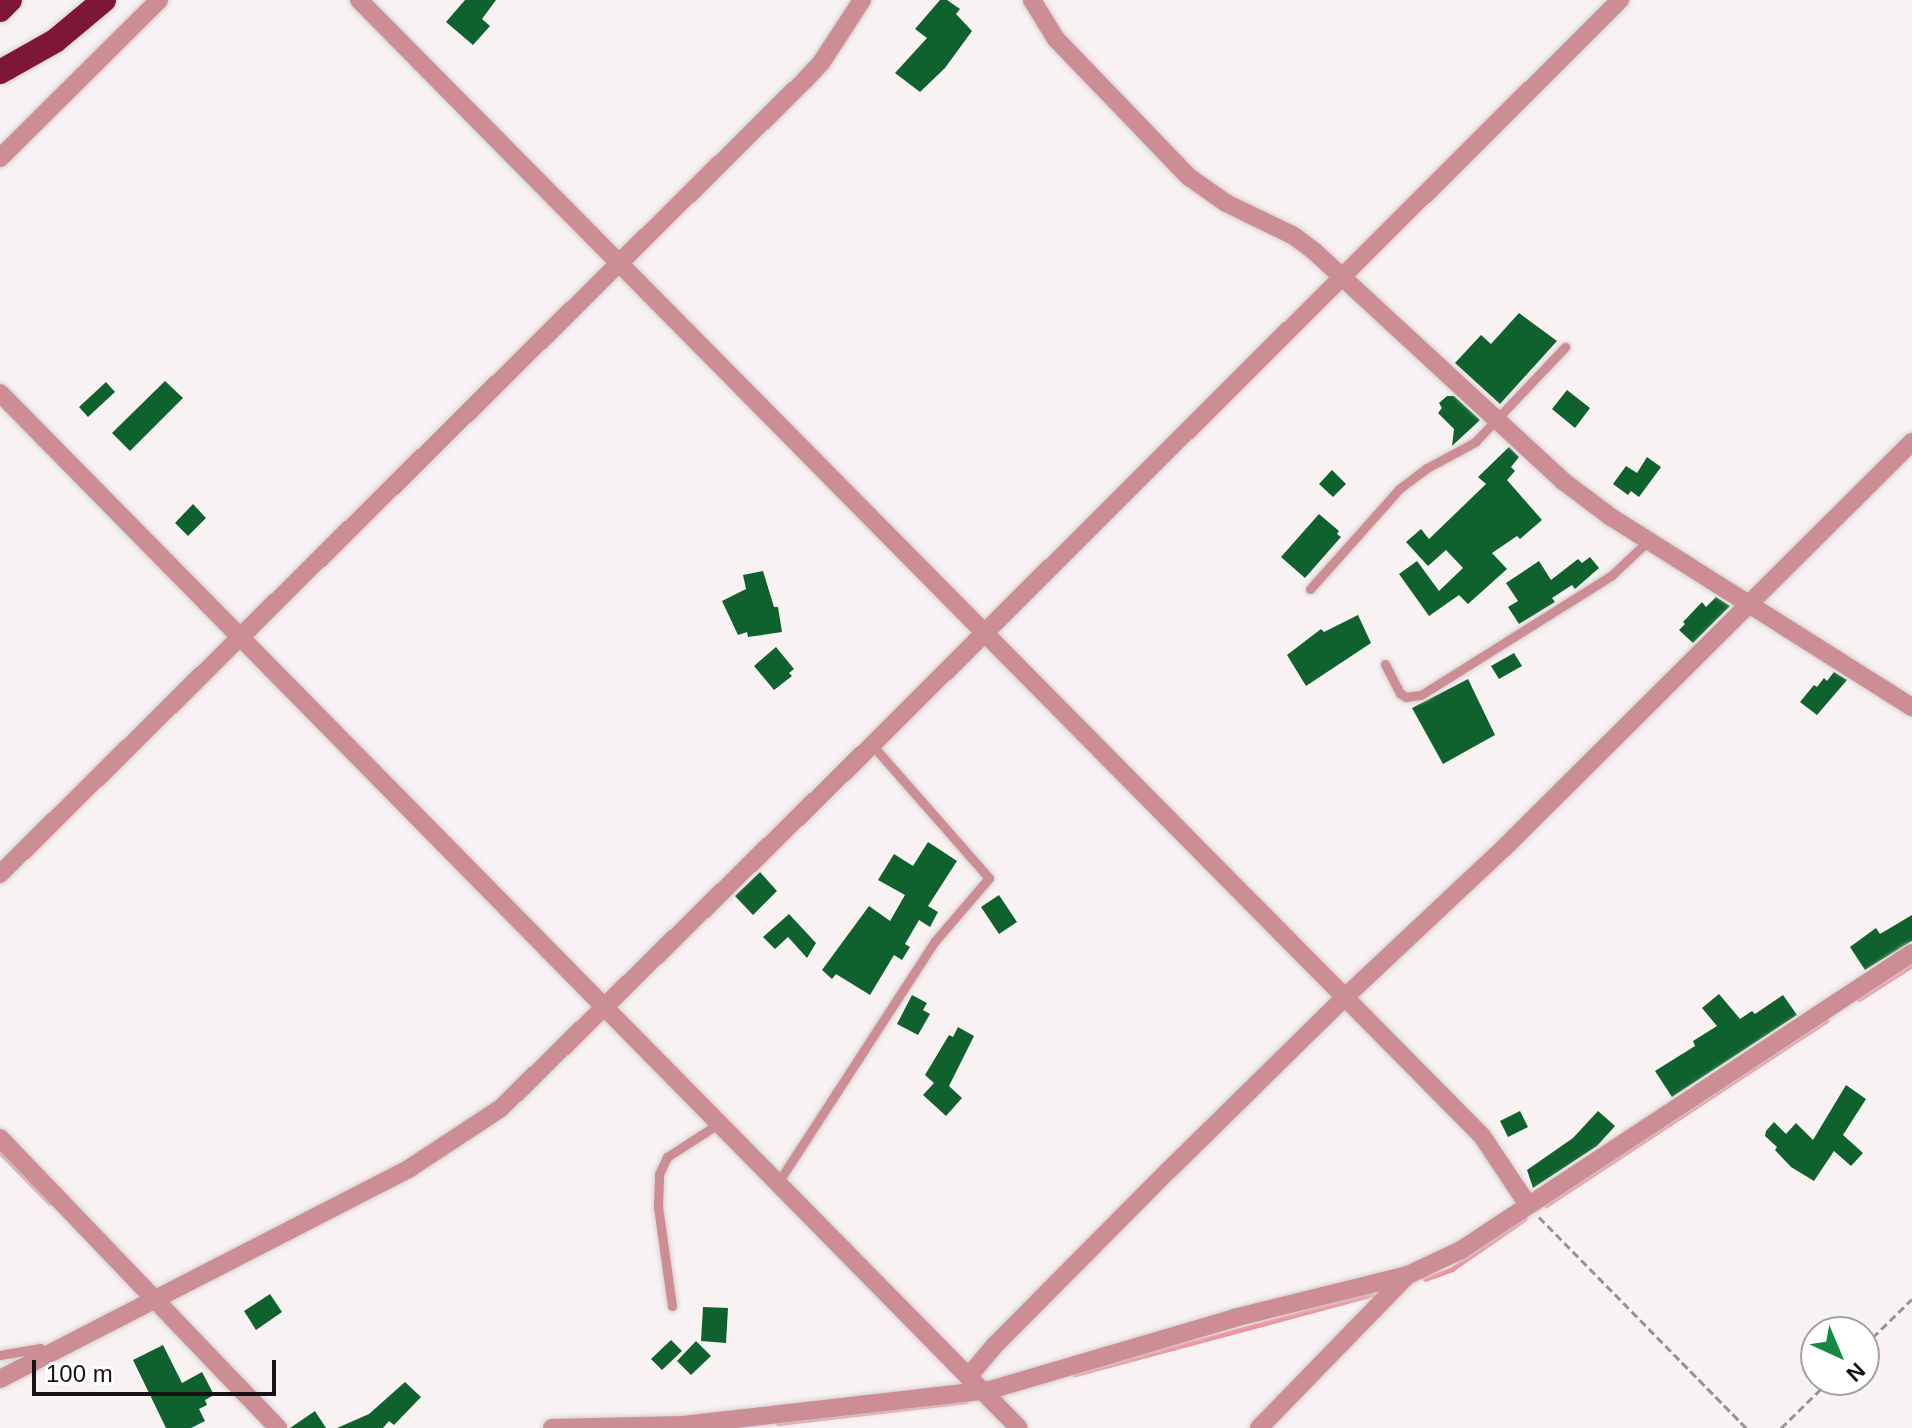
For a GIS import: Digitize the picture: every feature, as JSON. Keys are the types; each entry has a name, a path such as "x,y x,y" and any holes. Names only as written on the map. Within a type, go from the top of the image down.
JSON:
{"highway":[{"path":"0,10 10,0"},
{"path":"0,72 55,41 104,0"}],"street":[{"path":"0,158 159,0"},
{"path":"359,0 982,634 1482,1136 1528,1205"},
{"path":"0,874 805,80 862,0"},
{"path":"1032,0 1056,39 1189,177 1226,203 1294,236 1563,481 1648,541 1912,707"},
{"path":"0,1379 443,1149 501,1108 872,745 1620,0"},
{"path":"0,393 1019,1428"},
{"path":"975,1384 995,1345 1343,999 1504,848 1912,442"},
{"path":"552,1428 734,1424 975,1384 1408,1275 1450,1257 1912,953"},
{"path":"0,1138 278,1428"},
{"path":"1259,1428 1408,1275"}],"lane":[{"path":"1310,589 1399,489 1427,468 1466,450 1498,421 1565,347"},
{"path":"1385,664 1400,693 1406,697 1421,695 1612,575 1648,541"},
{"path":"779,1181 935,941 989,878 872,745"},
{"path":"672,1306 658,1207 659,1174 667,1157 721,1122"},
{"path":"0,1355 40,1348 48,1354"}],"path":[{"path":"1528,1205 1746,1428"},
{"path":"1880,1330 1912,1299"},
{"path":"1781,1428 1814,1396"}],"building":[{"path":"465,0 496,0 482,19 490,26 473,45 446,22"},
{"path":"940,0 947,0 960,9 956,14 972,31 945,68 920,92 895,73 927,38 915,29"},
{"path":"1519,313 1557,341 1500,404 1455,363 1481,335 1491,344"},
{"path":"165,381 183,398 130,451 112,433"},
{"path":"106,382 115,392 88,417 79,407"},
{"path":"1567,390 1590,408 1575,428 1552,409"},
{"path":"1447,396 1454,396 1480,420 1452,446 1454,429 1438,413 1442,408 1439,403"},
{"path":"1509,447 1519,457 1511,467 1515,471 1507,480 1542,520 1520,539 1517,536 1492,553 1507,569 1468,604 1459,595 1429,616 1399,574 1417,561 1439,591 1463,568 1446,550 1428,566 1406,542 1421,529 1429,539 1486,484 1478,477"},
{"path":"1647,457 1661,467 1639,497 1631,491 1628,495 1613,484 1626,466 1637,473"},
{"path":"1332,470 1346,484 1333,497 1319,484"},
{"path":"193,504 206,518 188,536 175,523"},
{"path":"1319,514 1339,531 1337,534 1341,537 1305,578 1281,557"},
{"path":"1590,557 1599,568 1575,589 1572,585 1552,598 1555,602 1519,624 1508,607 1518,601 1506,583 1539,561 1551,580 1578,559 1582,563"},
{"path":"763,571 774,607 778,607 782,632 748,637 747,632 738,635 722,601 746,589 743,575"},
{"path":"1716,597 1730,606 1693,643 1679,630 1685,624 1683,622 1702,602 1706,607"},
{"path":"1358,615 1371,643 1306,686 1287,655 1321,629 1324,632"},
{"path":"776,647 794,669 789,673 792,676 774,690 754,666"},
{"path":"1514,653 1522,666 1499,679 1491,666"},
{"path":"1834,672 1847,680 1817,715 1800,702 1814,685 1817,687 1824,678 1827,681"},
{"path":"1468,679 1495,735 1443,764 1412,708"},
{"path":"928,842 957,861 928,906 938,912 930,927 919,920 905,944 910,947 902,960 894,955 870,995 836,974 832,979 822,970 869,906 890,921 905,895 878,880 894,854 913,866"},
{"path":"760,872 777,891 753,915 735,896"},
{"path":"999,895 1017,922 999,934 981,907"},
{"path":"789,914 816,943 807,958 788,937 775,949 763,937"},
{"path":"1912,915 1912,941 1865,970 1850,947 1876,928 1880,934"},
{"path":"1719,994 1740,1019 1752,1011 1755,1014 1783,995 1797,1015 1672,1097 1655,1071 1695,1046 1693,1041 1717,1026 1702,1008"},
{"path":"912,995 927,1003 923,1010 930,1014 918,1035 897,1024"},
{"path":"958,1027 974,1036 949,1086 962,1098 946,1116 923,1095 934,1083 925,1075 949,1035 953,1037"},
{"path":"1846,1085 1866,1099 1843,1135 1863,1153 1851,1166 1834,1151 1814,1181 1791,1167 1765,1136 1766,1131 1774,1122 1786,1134 1796,1123 1813,1140"},
{"path":"1520,1111 1528,1127 1508,1137 1500,1121"},
{"path":"1598,1111 1615,1126 1597,1146 1533,1188 1527,1170 1573,1138"},
{"path":"270,1294 282,1312 256,1330 244,1311"},
{"path":"703,1307 728,1308 726,1343 701,1341"},
{"path":"671,1340 682,1351 662,1370 651,1359"},
{"path":"696,1341 711,1356 691,1375 677,1361"},
{"path":"163,1345 182,1383 202,1372 214,1395 205,1400 207,1405 199,1409 205,1421 191,1428 166,1428 133,1360"},
{"path":"405,1382 421,1397 394,1425 389,1421 383,1428 337,1428 369,1414"},
{"path":"315,1411 326,1428 290,1428"}],"waterway":[{"path":"1859,999 1912,965"},
{"path":"1546,1205 1827,1020"},
{"path":"0,1152 50,1203"},
{"path":"1425,1279 1452,1269 1524,1219"},
{"path":"1075,1374 1382,1292"},
{"path":"778,1423 966,1401"}]}
